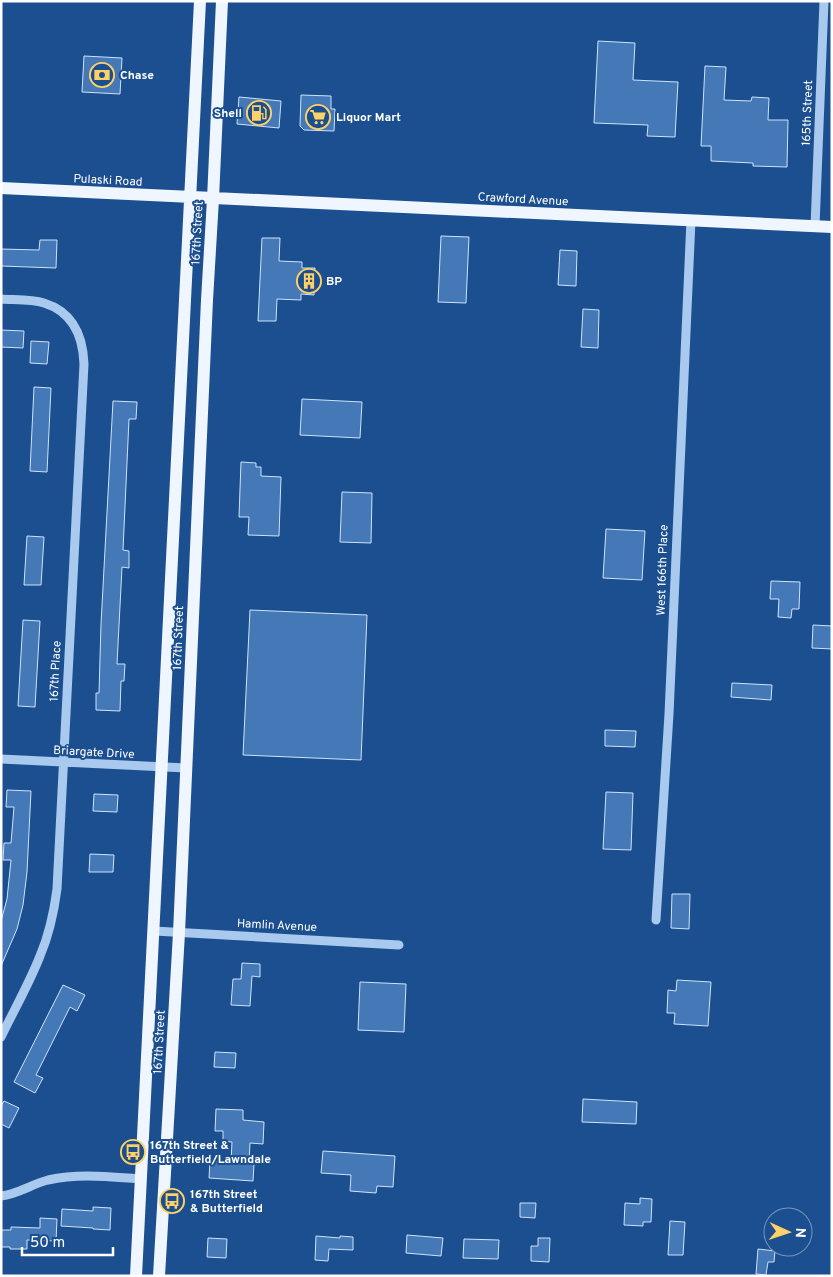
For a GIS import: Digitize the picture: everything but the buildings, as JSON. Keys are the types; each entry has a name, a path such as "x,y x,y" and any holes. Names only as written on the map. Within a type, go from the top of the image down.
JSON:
{"main road":[{"name":"167th Street","path":"136,1276 200,1"},
{"name":"167th Street","path":"159,1276 179,933 222,1"},
{"name":"Pulaski Road","path":"1,188 213,199"},
{"name":"Crawford Avenue","path":"213,199 832,227"}],"street":[{"name":"165th Street","path":"815,226 824,1"},
{"name":"West 166th Place","path":"656,920 669,714 691,220"},
{"name":"167th Place","path":"1,300 43,302 62,311 76,327 81,340 84,364 59,871 55,908 40,958 1,1036"},
{"name":"Briargate Drive","path":"1,759 186,768"},
{"name":"Hamlin Avenue","path":"154,931 399,945"},
{"path":"1,1196 13,1194 37,1183 59,1178 93,1176 141,1179"}],"place":[{"name":"Chase","path":"102,75"},
{"name":"Shell","path":"259,113"},
{"name":"Liquor Mart","path":"318,117"},
{"name":"BP","path":"309,281"},
{"name":"167th Street & Butterfield/Lawndale","path":"133,1152"},
{"name":"167th Street & Butterfield","path":"172,1201"}]}
